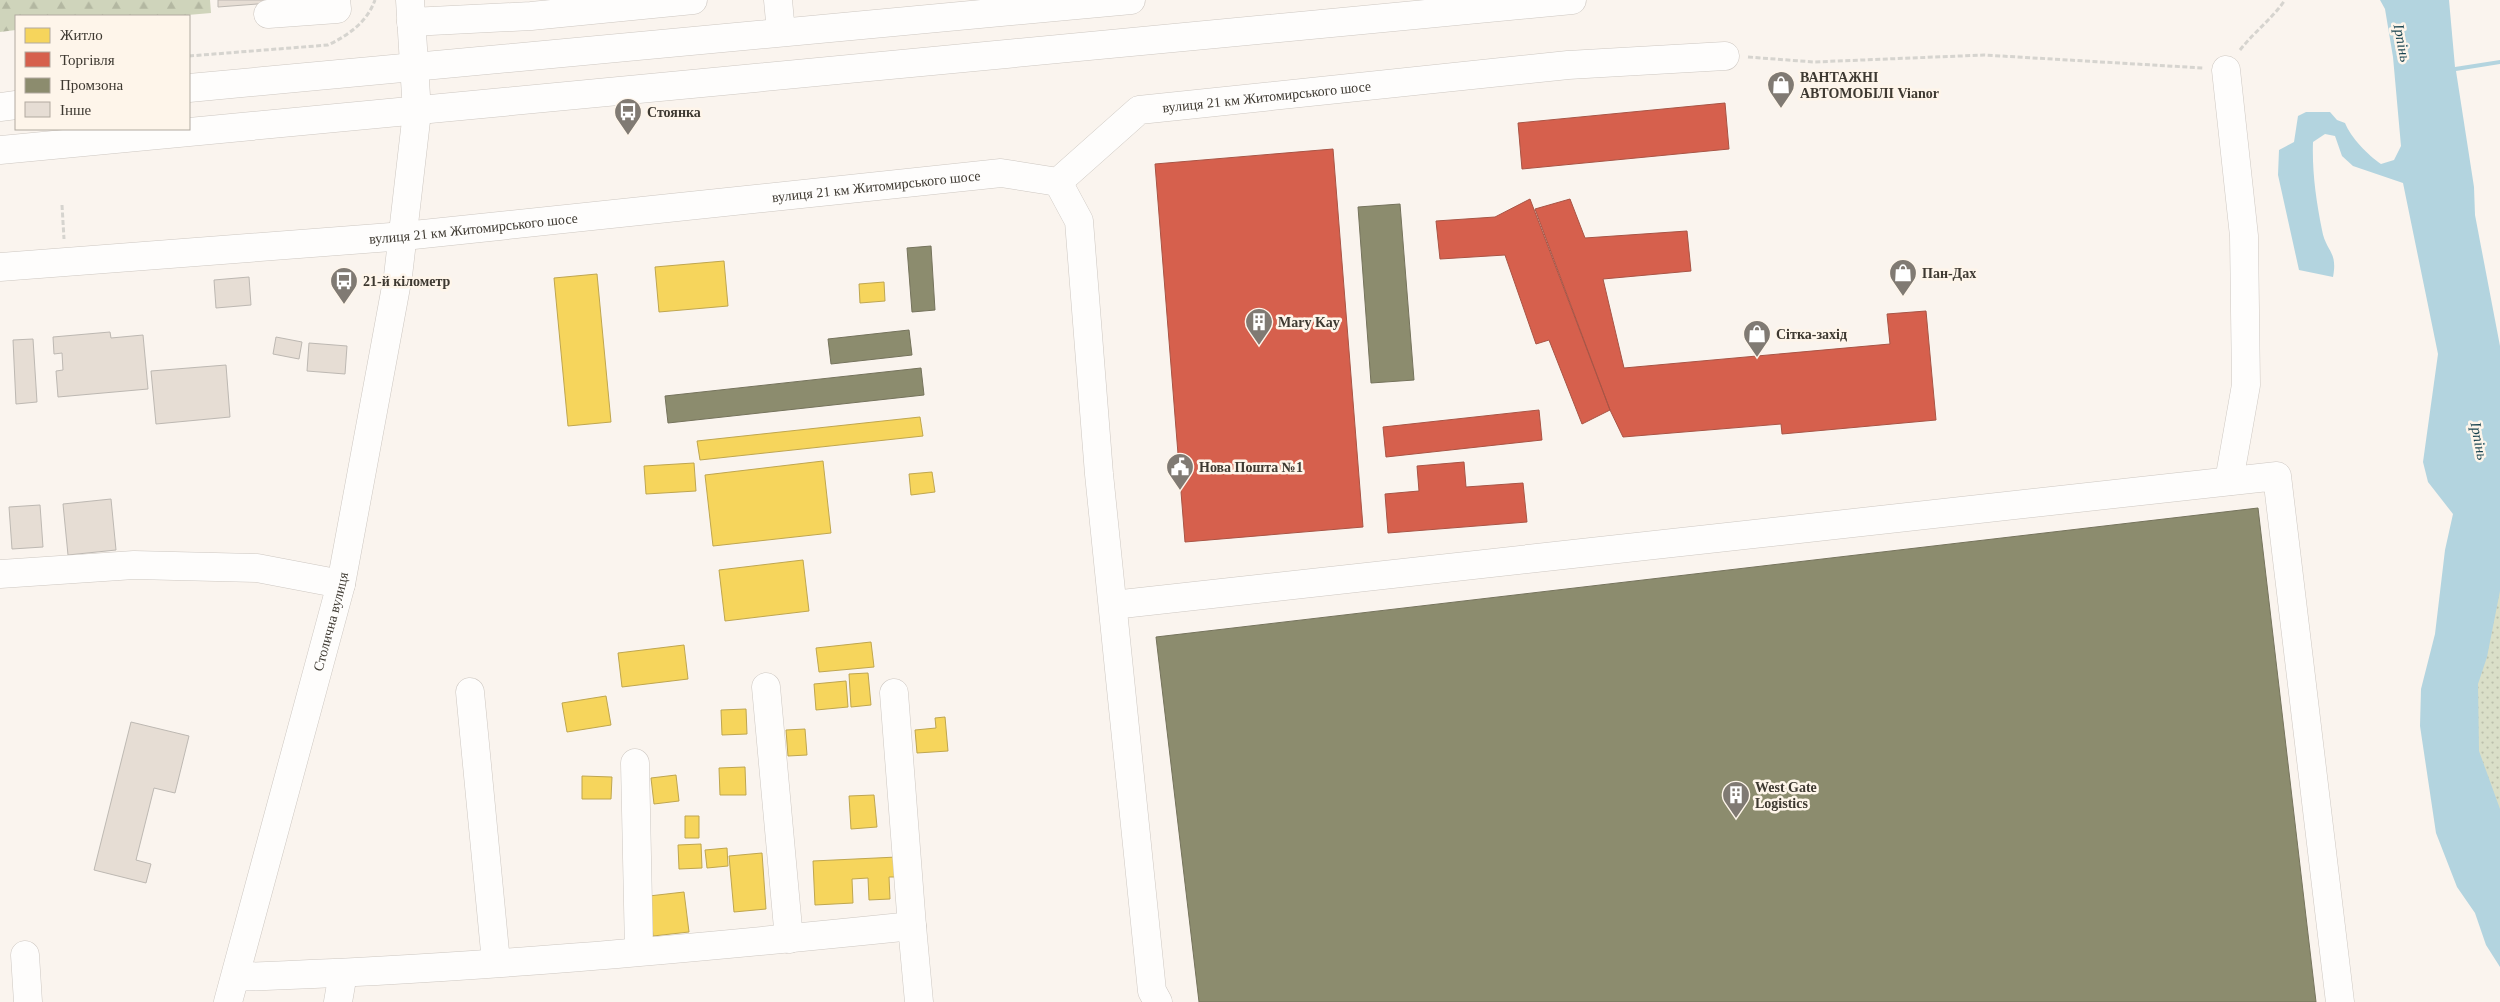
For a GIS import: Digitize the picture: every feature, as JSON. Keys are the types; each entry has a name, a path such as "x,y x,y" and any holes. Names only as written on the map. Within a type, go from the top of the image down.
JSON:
{"main road":[{"path":"268,14 337,9 336,0"},
{"path":"410,11 532,16 693,0"},
{"path":"778,0 782,32"},
{"path":"190,88 1131,0"},
{"path":"0,150 417,112 1572,0"},
{"name":"Столична вулиця","path":"232,989 273,829 341,584 404,236 417,112 410,11"},
{"name":"вулиця 21 км Житомирського шосе","path":"0,268 404,236 1001,173 1058,182 1140,110 1568,65 1725,56"},
{"path":"2226,70 2244,236 2246,385 2229,481"},
{"path":"0,107 15,105"},
{"path":"1058,182 1079,221 1098,465 1152,991 1158,1002"},
{"path":"1113,605 2276,476 2340,1002"},
{"path":"0,574 134,565 257,568 341,584"},
{"path":"766,687 789,939"},
{"path":"470,692 496,962"},
{"path":"894,693 919,1002"},
{"path":"635,763 639,951"},
{"path":"232,989 343,973 789,939 912,926"},
{"path":"25,956 28,1002"},
{"path":"338,1002 343,973"}],"path":[{"path":"190,56 328,45 347,36 370,14 375,0"},
{"path":"1725,56 1814,62 1984,55 2226,70 2253,32 2276,13 2285,0"},
{"path":"62,205 66,262"}],"green space":[{"path":"0,0 210,0 211,13 188,15 15,15 15,30 0,32"},
{"path":"2500,447 2500,877 2454,672"}],"water":[{"name":"Ірпінь","path":"2380,0 2449,0 2455,67 2500,60 2500,64 2456,71 2474,187 2475,215 2500,346 2500,591 2487,657 2478,684 2479,751 2500,809 2500,967 2486,945 2475,913 2457,887 2436,833 2420,726 2421,689 2435,634 2445,550 2453,514 2428,482 2423,462 2438,354 2403,183 2353,166 2342,156 2335,136 2325,134 2313,142 2316,197 2324,237 2333,257 2333,277 2299,270 2278,175 2279,150 2294,142 2298,116 2306,112 2330,112 2337,120 2345,123 2365,151 2381,164 2394,160 2401,146 2393,57 2385,9"}],"building: Житло":[{"path":"724,261 728,306 659,312 655,267"},
{"path":"597,274 611,422 568,426 554,278"},
{"path":"884,282 885,301 860,303 859,284"},
{"path":"920,417 923,436 700,460 697,441"},
{"path":"823,461 831,533 713,546 705,475"},
{"path":"694,463 696,491 646,494 644,466"},
{"path":"932,472 935,492 911,495 909,474"},
{"path":"803,560 809,611 725,621 719,570"},
{"path":"871,642 874,667 819,672 816,648"},
{"path":"684,645 688,679 622,687 618,653"},
{"path":"868,673 871,705 851,707 849,674"},
{"path":"846,681 848,707 816,710 814,684"},
{"path":"606,696 611,725 567,732 562,703"},
{"path":"746,709 747,734 722,735 721,710"},
{"path":"945,717 948,751 917,753 915,730 936,728 935,718"},
{"path":"805,729 807,755 788,756 786,730"},
{"path":"745,767 746,795 720,795 719,768"},
{"path":"676,775 679,801 654,804 651,778"},
{"path":"582,776 612,777 611,799 582,799"},
{"path":"874,795 877,827 851,829 849,796"},
{"path":"685,816 699,816 699,838 685,838"},
{"path":"701,844 702,868 679,869 678,845"},
{"path":"727,848 728,866 707,868 705,850"},
{"path":"762,853 766,909 734,912 729,856"},
{"path":"897,857 898,877 889,877 890,899 869,900 868,878 852,879 853,903 815,905 813,861"},
{"path":"684,892 689,932 653,936 649,896"}],"building: Торгівля":[{"path":"1725,103 1729,149 1522,169 1518,123"},
{"name":"Mary Kay","path":"1333,149 1363,527 1185,542 1155,164"},
{"path":"1530,199 1610,410 1582,424 1549,340 1536,344 1505,255 1440,259 1436,221 1495,217"},
{"path":"1570,199 1585,238 1687,231 1691,271 1603,279 1624,368 1890,344 1887,314 1926,311 1936,420 1782,434 1781,424 1623,437 1610,410 1535,209"},
{"path":"1539,410 1542,440 1386,457 1383,427"},
{"path":"1464,462 1466,487 1523,483 1527,522 1388,533 1385,494 1419,491 1417,466"}],"building: Промзона":[{"path":"1400,204 1414,380 1371,383 1358,207"},
{"path":"931,246 935,310 912,312 907,248"},
{"path":"909,330 912,355 831,364 828,339"},
{"path":"921,368 924,395 668,423 665,396"},
{"name":"West Gate Logistics","path":"2258,508 2316,1002 1199,1002 1156,637"}],"building: Інше":[{"path":"218,0 310,0 218,7"},
{"path":"249,277 251,305 216,308 214,280"},
{"path":"110,332 111,338 143,335 148,389 58,397 56,371 63,370 62,353 54,354 53,337"},
{"path":"276,337 302,342 299,359 273,354"},
{"path":"33,339 37,402 16,404 13,340"},
{"path":"309,343 347,346 345,374 307,371"},
{"path":"226,365 230,417 156,424 151,371"},
{"path":"111,499 116,550 68,555 63,504"},
{"path":"40,505 43,547 12,549 9,507"},
{"path":"131,722 189,736 175,793 154,788 136,860 151,864 146,883 94,870"}],"place":[{"name":"ВАНТАЖНІ АВТОМОБІЛІ Vianor","path":"1781,109"},
{"name":"Стоянка","path":"628,136"},
{"name":"Пан-Дах","path":"1903,297"},
{"name":"21-й кілометр","path":"344,305"},
{"name":"Mary Kay","path":"1259,346"},
{"name":"Сітка-захід","path":"1757,358"},
{"name":"Нова Пошта №1","path":"1180,491"},
{"name":"West Gate Logistics","path":"1736,819"}]}
